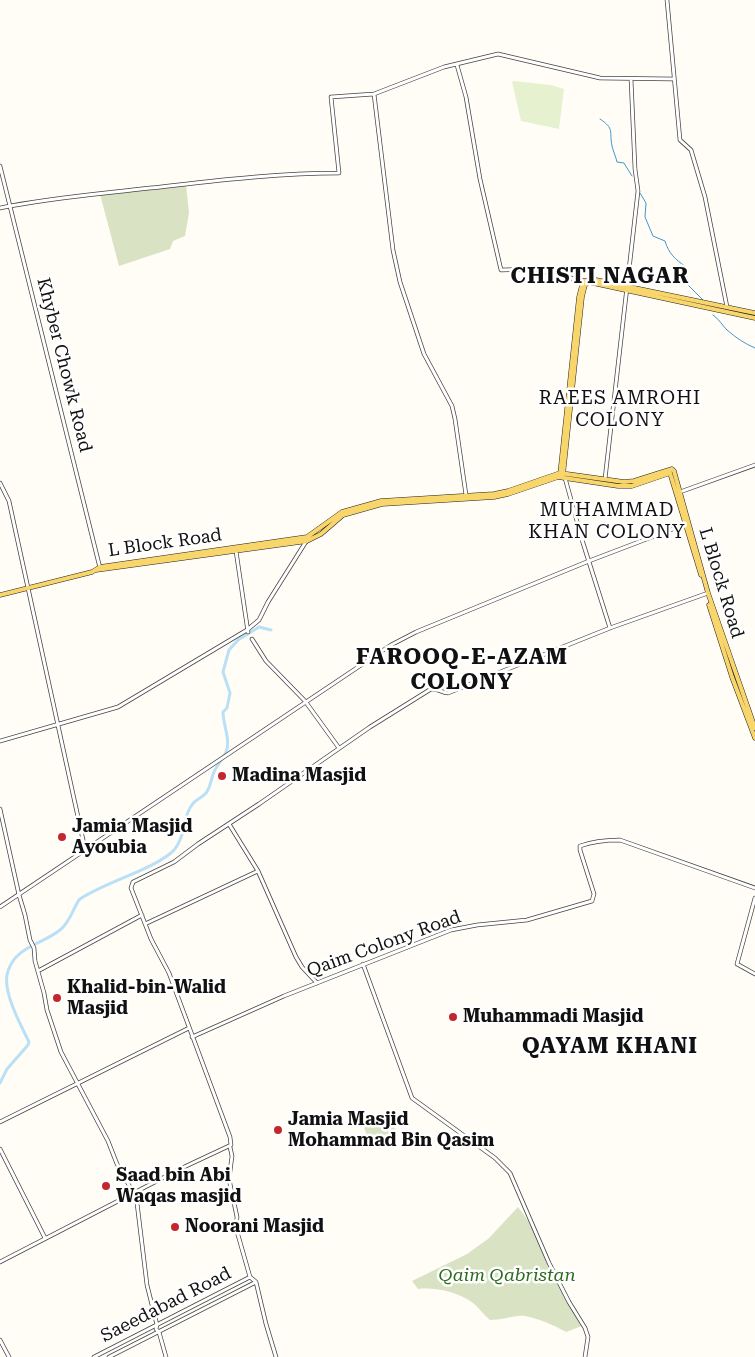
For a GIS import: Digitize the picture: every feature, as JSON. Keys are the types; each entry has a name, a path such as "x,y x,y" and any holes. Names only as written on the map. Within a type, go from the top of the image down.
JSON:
{"main road":[{"path":"562,476 579,296 583,281 596,280 627,289 755,318"},
{"path":"562,476 584,286 589,282 755,313"},
{"name":"L Block Road","path":"99,569 236,551 307,539 344,511 381,501 508,491 562,476 630,481 672,469 680,492 707,594 755,728"},
{"name":"L Block Road","path":"336,518 382,504 505,495 562,476 618,486 632,486 670,473 732,676 755,738"},
{"name":"L Block Road","path":"99,569 307,539"},
{"path":"0,595 99,569"}],"street":[{"path":"667,0 680,140 691,150 705,197 727,307"},
{"path":"0,208 174,185 303,173 339,173 331,97 374,94 444,67 498,54 591,77 673,79"},
{"path":"457,65 469,112 480,179 501,270 534,269 583,281"},
{"path":"605,479 638,191 635,169 631,79"},
{"path":"374,94 393,250 400,282 424,354 452,406 466,495"},
{"name":"Khyber Chowk Road","path":"0,166 99,569"},
{"path":"680,492 755,465"},
{"path":"562,476 610,628"},
{"path":"0,483 9,500 85,850"},
{"path":"0,907 216,763 305,701 400,640 589,561 686,524"},
{"path":"0,742 118,707 247,631 259,620 307,539"},
{"path":"236,551 247,631"},
{"path":"276,1357 256,1282 250,1277 236,1228 237,1217 229,1179 232,1156 230,1136 169,973 131,888 133,882 174,862 370,727 431,689 435,688 442,693 448,693 610,628 707,594"},
{"path":"252,639 266,660 305,701 339,748"},
{"path":"0,809 19,894 34,948 46,1010 61,1052 134,1194 147,1285 157,1325 156,1329 159,1332 166,1357"},
{"path":"229,824 258,872 296,957 302,967 317,983"},
{"name":"Qaim Colony Road","path":"192,1037 284,996 451,930 476,925 527,920 592,901 594,894 580,854 580,846 601,840 620,840 755,888"},
{"path":"146,924 258,872"},
{"path":"755,898 737,964 755,974"},
{"path":"38,971 142,915"},
{"path":"364,964 412,1098 495,1158 510,1173 549,1262 569,1302 586,1328 588,1337 585,1357"},
{"path":"0,1122 188,1028"},
{"path":"0,1262 182,1168 230,1147"},
{"path":"0,1149 45,1238"},
{"name":"Saeedabad Road","path":"94,1357 250,1277"},
{"name":"Saeedabad Road","path":"109,1357 256,1282"},
{"path":"0,1340 9,1357"}],"green space":[{"path":"512,82 551,85 564,89 559,129 521,121"},
{"path":"186,184 189,213 185,236 173,241 170,249 119,266 100,194"},
{"path":"389,1116 397,1133 369,1140 363,1125"},
{"name":"Qaim Qabristan","path":"518,1207 531,1226 550,1270 582,1326 566,1332 542,1321 523,1316 490,1320 473,1303 461,1296 439,1290 418,1289 412,1281 467,1254 488,1239"}],"waterway":[{"path":"600,119 610,128 612,146 617,162 624,163 632,176"},
{"path":"640,193 646,203 645,217 653,236 665,241 673,256 686,267 688,285 703,300"},
{"path":"713,315 733,335 755,348"},
{"path":"0,1083 7,1069 29,1042 17,1017 7,988 8,971 12,963 23,951 64,927 80,899 151,866 175,849 190,807 208,791 214,772 225,755 227,737 223,712 227,708 230,693 223,672 229,650 238,640 259,627 271,630"},
{"path":"237,1290 252,1282"}],"place":[{"name":"Madina Masjid","path":"222,776"},
{"name":"Jamia Masjid Ayoubia","path":"62,837"},
{"name":"Khalid-bin-Walid Masjid","path":"57,998"},
{"name":"Muhammadi Masjid","path":"453,1017"},
{"name":"Jamia Masjid Mohammad Bin Qasim","path":"278,1130"},
{"name":"Saad bin Abi Waqas masjid","path":"106,1186"},
{"name":"Noorani Masjid","path":"175,1227"}],"district":[{"name":"CHISTI NAGAR","path":"600,277"},
{"name":"RAEES AMROHI COLONY","path":"620,409"},
{"name":"MUHAMMAD KHAN COLONY","path":"607,521"},
{"name":"FAROOQ-E-AZAM COLONY","path":"462,670"},
{"name":"QAYAM KHANI","path":"610,1047"}]}
